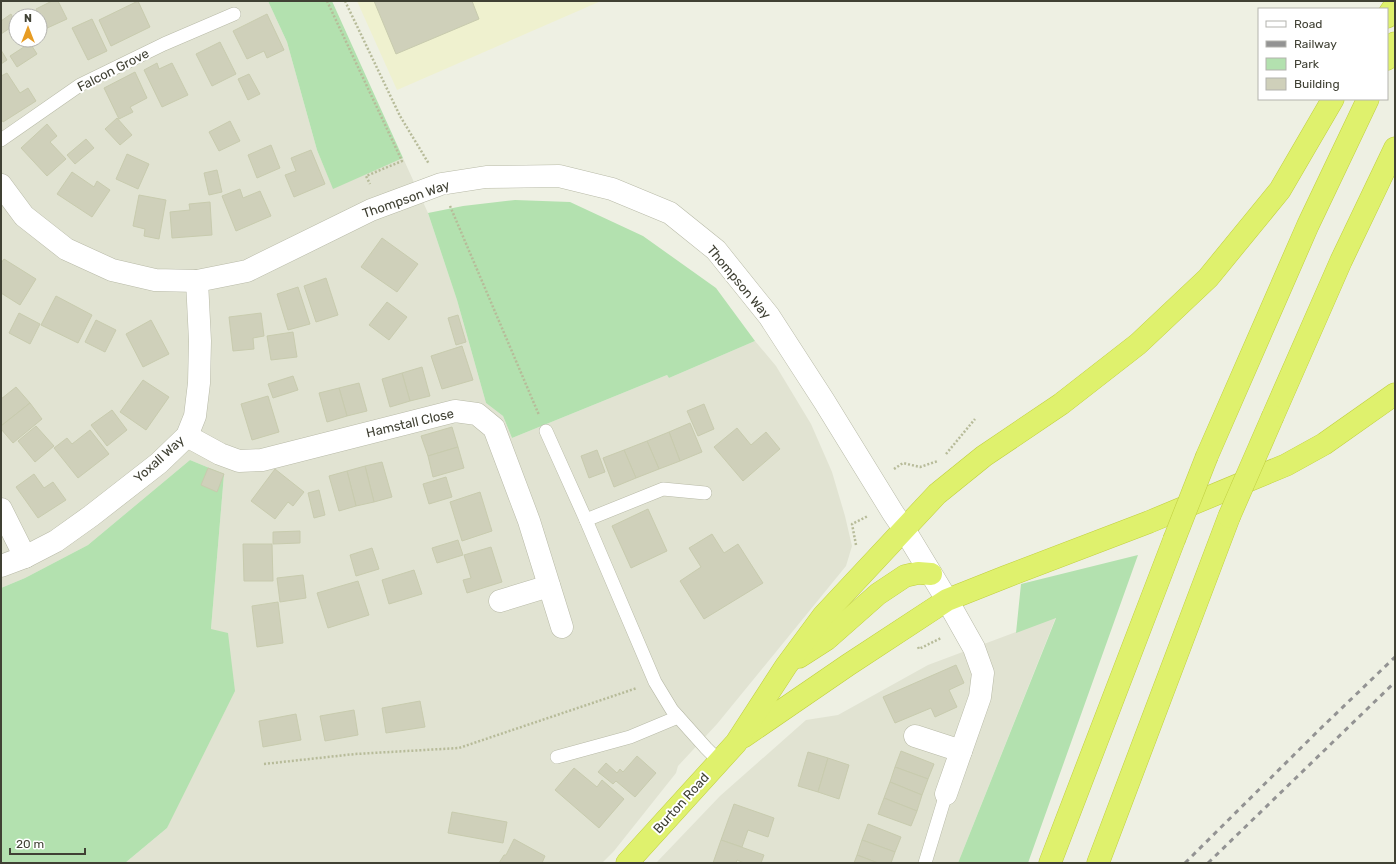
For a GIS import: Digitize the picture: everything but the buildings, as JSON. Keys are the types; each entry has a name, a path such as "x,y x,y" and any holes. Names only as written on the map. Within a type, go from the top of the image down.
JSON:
{"highway":[{"path":"1388,16 1395,5"},
{"path":"1388,57 1395,43"},
{"path":"736,743 786,666 823,616 937,494 984,456 1061,404 1138,344 1208,278 1280,190 1331,100"},
{"path":"1050,863 1207,456 1308,225 1368,100"},
{"path":"1098,863 1229,517 1341,261 1395,148"},
{"path":"736,743 848,665 948,600 1149,522 1286,465 1324,444 1395,394"},
{"path":"786,666 827,639 878,594 905,576 918,573 931,574"},
{"name":"Burton Road","path":"627,863 736,743"}],"street":[{"name":"Thompson Way","path":"1,185 24,216 66,250 112,270 155,280 197,281 246,271 371,210 441,184 486,177 559,176 612,189 670,213 716,250 769,316 824,401 948,600 974,648 983,673 980,697 946,794"},
{"name":"Yoxall Way","path":"1,566 25,557 56,541 159,463 187,436 195,416 199,383 200,341 197,281"},
{"name":"Hamstall Close","path":"187,436 220,454 239,461 262,460 455,411 477,414 494,428 528,521 562,627"},
{"path":"1,509 25,557"},
{"path":"500,601 549,586"},
{"path":"915,736 962,751"}],"lane":[{"name":"Falcon Grove","path":"1,140 80,85 164,44 234,14"},
{"path":"546,431 586,520 655,682 672,710 719,761"},
{"path":"586,520 663,489 705,493"},
{"path":"557,757 630,737 678,717"},
{"path":"925,863 946,794"}],"path":[{"path":"327,1 402,160 366,176 380,207"},
{"path":"345,1 400,116 441,184 546,431"},
{"path":"264,764 355,754 459,748 655,682"}],"shaded area":[{"path":"1,1 268,1 287,42 317,150 333,188 403,158 428,213 457,300 486,403 503,416 512,438 667,375 669,378 755,341 776,366 811,424 832,472 852,546 846,566 717,724 678,766 676,773 614,851 602,863 125,863 167,828 211,629 224,474 190,460 88,545 25,578 1,588"},
{"path":"357,1 601,1 397,90"},
{"path":"1056,617 958,863 656,863 720,796 806,720 838,715 928,665"}],"green space":[{"path":"268,1 332,1 403,158 333,189 317,150 287,42"},
{"path":"515,200 570,202 643,236 716,288 755,341 669,378 667,375 512,438 503,416 486,403 457,300 428,213 463,206"},
{"path":"190,460 224,474 211,629 228,633 235,691 167,828 125,863 1,863 1,588 25,578 88,545"},
{"path":"1138,555 1028,863 958,863 1056,618 1016,633 1021,584"}],"railway":[{"path":"1185,863 1395,657"},
{"path":"1208,863 1395,682"}]}
